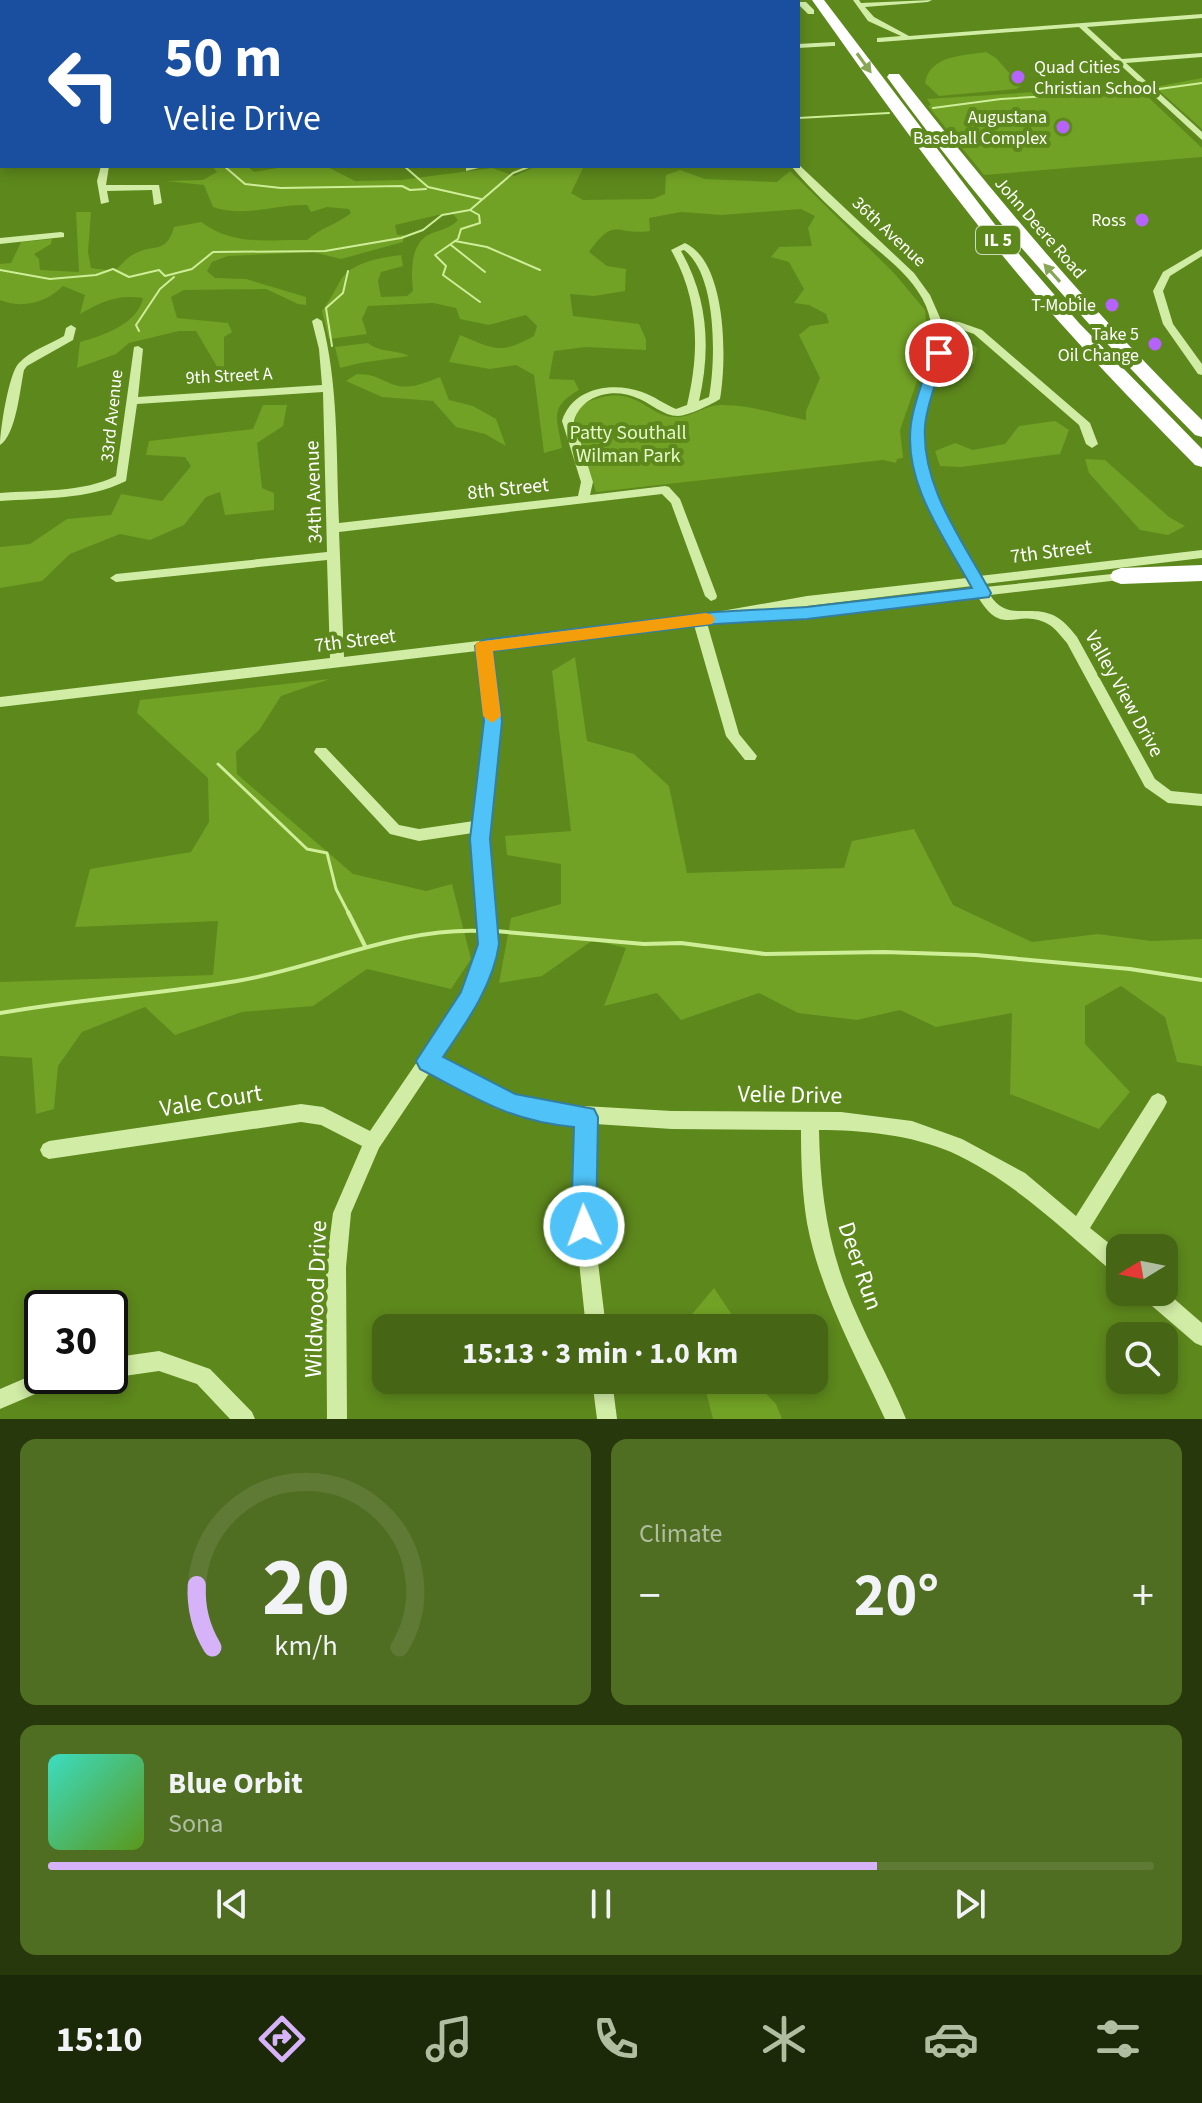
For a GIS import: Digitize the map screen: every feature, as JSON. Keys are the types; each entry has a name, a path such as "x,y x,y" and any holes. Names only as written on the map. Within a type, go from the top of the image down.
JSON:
{"highway":[{"name":"John Deere Road","path":"835,0 1021,238 1101,327 1202,431"},
{"name":"John Deere Road","path":"807,7 1001,243 1202,461"},
{"path":"1153,411 1202,469"},
{"path":"1121,576 1202,573"}],"street":[{"path":"857,2 928,0"},
{"path":"857,2 871,19 907,36"},
{"path":"880,40 1202,16"},
{"path":"1081,25 1202,137"},
{"path":"800,46 832,44"},
{"path":"1120,61 1202,55"},
{"path":"104,202 105,168"},
{"path":"469,169 474,168"},
{"name":"36th Avenue","path":"797,168 915,281 930,303 938,323"},
{"path":"102,188 156,187 157,203"},
{"path":"0,241 61,235"},
{"path":"584,497 587,482 568,421 578,401 598,393 618,390 643,396 672,411 683,412 709,403 715,396 719,355 710,291 695,254 690,247 680,247 676,250 695,295 700,324 701,355 692,407"},
{"path":"1202,252 1166,274 1158,291 1169,326 1202,372"},
{"name":"34th Avenue","path":"317,321 328,388 337,663"},
{"path":"700,324 711,322 717,328"},
{"path":"980,587 928,493 918,458 918,423 939,353 938,323 959,325 978,332 1084,423 1092,444"},
{"path":"0,441 7,425 19,370 23,364 69,338 71,328"},
{"name":"33rd Avenue","path":"0,497 115,483 122,478 138,349"},
{"name":"9th Street A","path":"131,401 328,388"},
{"name":"8th Street","path":"334,528 560,504 584,497 656,489 670,492 711,596"},
{"path":"933,586 955,569 955,545"},
{"name":"7th Street","path":"715,618 807,613 1202,554"},
{"path":"116,578 335,555"},
{"name":"7th Street","path":"0,702 699,620 807,601 933,586 980,587 1202,566"},
{"name":"Valley View Drive","path":"980,587 997,612 1036,614 1061,625 1150,783 1168,797 1202,800"},
{"path":"699,620 733,736 750,756"},
{"name":"Wildwood Drive","path":"337,1419 337,1242 347,1197 373,1142 470,998 487,957 488,920 480,826 493,737 483,646"},
{"path":"321,752 395,830 419,835 480,826"},
{"name":"Velie Drive","path":"428,1061 511,1105 548,1113 586,1117 810,1120 895,1126 956,1145 1018,1180 1106,1253"},
{"path":"1079,1229 1158,1102"},
{"name":"Vale Court","path":"49,1150 301,1113 323,1116 373,1142"},
{"path":"586,1117 582,1205 594,1314"},
{"name":"Deer Run","path":"810,1120 816,1209 827,1263 896,1419"},
{"path":"1167,1306 1202,1336"},
{"path":"128,1365 159,1361 203,1376 245,1419"},
{"path":"0,1399 24,1389"},
{"path":"604,1394 607,1419"}],"green space":[{"path":"986,52 996,58 1021,86 939,96 925,83 933,67 940,62"},
{"path":"1202,78 1202,129 1155,87"},
{"name":"Augustana Baseball Complex","path":"1130,80 1202,148 1202,157 984,175 928,106 931,105 927,99 1051,91"},
{"name":"Patty Southall Wilman Park","path":"214,168 249,168 254,172 277,168 330,168 355,181 401,180 492,168 515,176 533,168 583,168 571,193 583,200 653,199 665,194 666,175 680,170 705,179 777,182 790,171 894,273 925,310 928,350 900,430 903,458 897,459 896,463 883,460 596,492 575,422 580,408 592,400 608,396 632,398 668,416 679,417 715,405 731,405 806,420 806,411 820,378 799,335 810,326 829,323 826,314 809,305 794,303 804,289 789,262 771,257 779,247 812,246 808,228 815,216 801,209 722,215 681,212 649,218 650,231 611,230 605,234 589,252 607,266 626,269 625,291 594,296 570,294 573,316 639,324 646,339 646,350 586,347 554,351 549,379 574,380 579,390 563,402 557,414 562,448 544,453 534,375 516,365 490,369 449,362 460,335 497,348 513,346 534,336 537,326 526,315 489,325 460,319 456,308 433,303 368,306 362,319 367,334 329,339 322,311 347,272 369,261 401,255 403,266 381,272 378,281 381,297 407,296 413,291 415,251 423,238 458,220 451,212 395,225 397,235 404,235 403,242 341,259 313,252 228,256 212,262 207,271 215,278 246,279 306,297 306,305 298,304 266,289 184,290 171,297 177,318 228,323 232,332 224,337 224,366 219,370 196,331 179,331 129,343 116,354 77,368 80,342 127,322 140,307 143,298 110,300 80,314 85,295 63,286 49,297 33,303 17,304 0,300 0,264 11,263 21,242 52,239 51,244 34,254 39,259 40,270 79,272 76,212 91,212 88,252 91,268 114,271 134,254 163,245 174,227 201,222 239,238 307,240 351,213 349,209 327,207 311,212 307,205 225,210 213,207 204,185 166,181 203,180 217,172"},
{"path":"957,331 977,348 974,364 951,367"},
{"path":"368,343 409,356 340,368 335,347"},
{"path":"357,374 407,387 440,377 449,400 473,406 496,419 506,446 485,434 456,427 433,401 382,397 346,381"},
{"path":"263,405 287,405 283,426 257,443 262,488 274,493 274,510 225,515 220,492 206,497 184,525 150,540 120,534 70,554 42,581 0,588 0,547 30,544 67,519 111,515 121,494 162,501 191,466 185,457 146,455 149,441 253,429"},
{"path":"1055,421 1069,430 1060,454 961,467 940,466 935,451 955,443 973,450 1005,444 1019,426"},
{"path":"1085,459 1105,460 1169,517 1185,526 1168,535 1140,530 1089,473"},
{"path":"575,657 587,741 634,754 669,786 687,873 844,868 852,841 914,829 953,905 1032,942 1098,934 1151,941 1202,939 1202,1066 1177,1062 1165,1017 1121,986 1085,1006 1085,1044 1130,1092 1099,1129 1010,1094 1012,1013 936,1027 900,1010 857,1020 798,1013 759,993 681,1020 657,993 604,1006 626,948 593,940 542,976 499,983 511,918 561,904 561,864 507,855 505,836 571,831 552,671"},
{"path":"330,679 281,696 260,729 236,752 237,774 353,874 426,891 452,884 471,959 451,989 367,969 313,1006 242,1012 175,1035 145,1007 82,1032 58,1066 54,1109 36,1114 32,1058 0,1056 0,982 213,975 218,921 75,927 90,869 191,852 209,822 208,778 137,713 140,700"},
{"path":"714,1288 731,1314 692,1314"},
{"path":"707,1394 766,1394 776,1404 782,1419 713,1419"}],"waterway":[{"path":"1159,89 1202,83"},
{"path":"933,108 1001,99 1142,90"},
{"path":"800,118 889,113"},
{"path":"226,168 245,184 281,188 402,186 410,190 426,189"},
{"path":"406,168 428,187 481,199"},
{"path":"470,210 513,173 526,168"},
{"path":"0,270 50,279 96,275 113,269 129,277 159,270 165,276 192,269 213,252 325,251 401,238 423,230 442,215 470,210"},
{"path":"455,241 461,229 480,223 479,215 470,210"},
{"path":"455,241 487,247 540,270"},
{"path":"455,241 435,255 446,266 443,275 480,302"},
{"path":"451,245 485,272"},
{"path":"332,346 326,308 343,293 348,271"},
{"path":"139,331 136,325 160,289 174,277"},
{"path":"218,764 307,849 327,853 336,889 349,914"},
{"path":"349,914 365,946"},
{"path":"0,1013 237,981 390,941 451,931 483,931"},
{"path":"495,931 644,944 681,943 765,954 884,952 976,955 1130,969 1202,980"}],"slow traffic":[{"path":"492,716 483,646 706,619"}],"place":[{"name":"Quad Cities Christian School","path":"1018,77"},
{"name":"Augustana Baseball Complex","path":"1063,127"},
{"name":"Ross","path":"1142,220"},
{"name":"T-Mobile","path":"1112,305"},
{"name":"Take 5 Oil Change","path":"1155,344"}],"route":[{"path":"584,1226 586,1117 511,1105 428,1061 470,998 487,957 489,944 480,839 493,721 483,646 715,618 807,613 983,593 928,493 918,458 918,423 939,353"}]}
